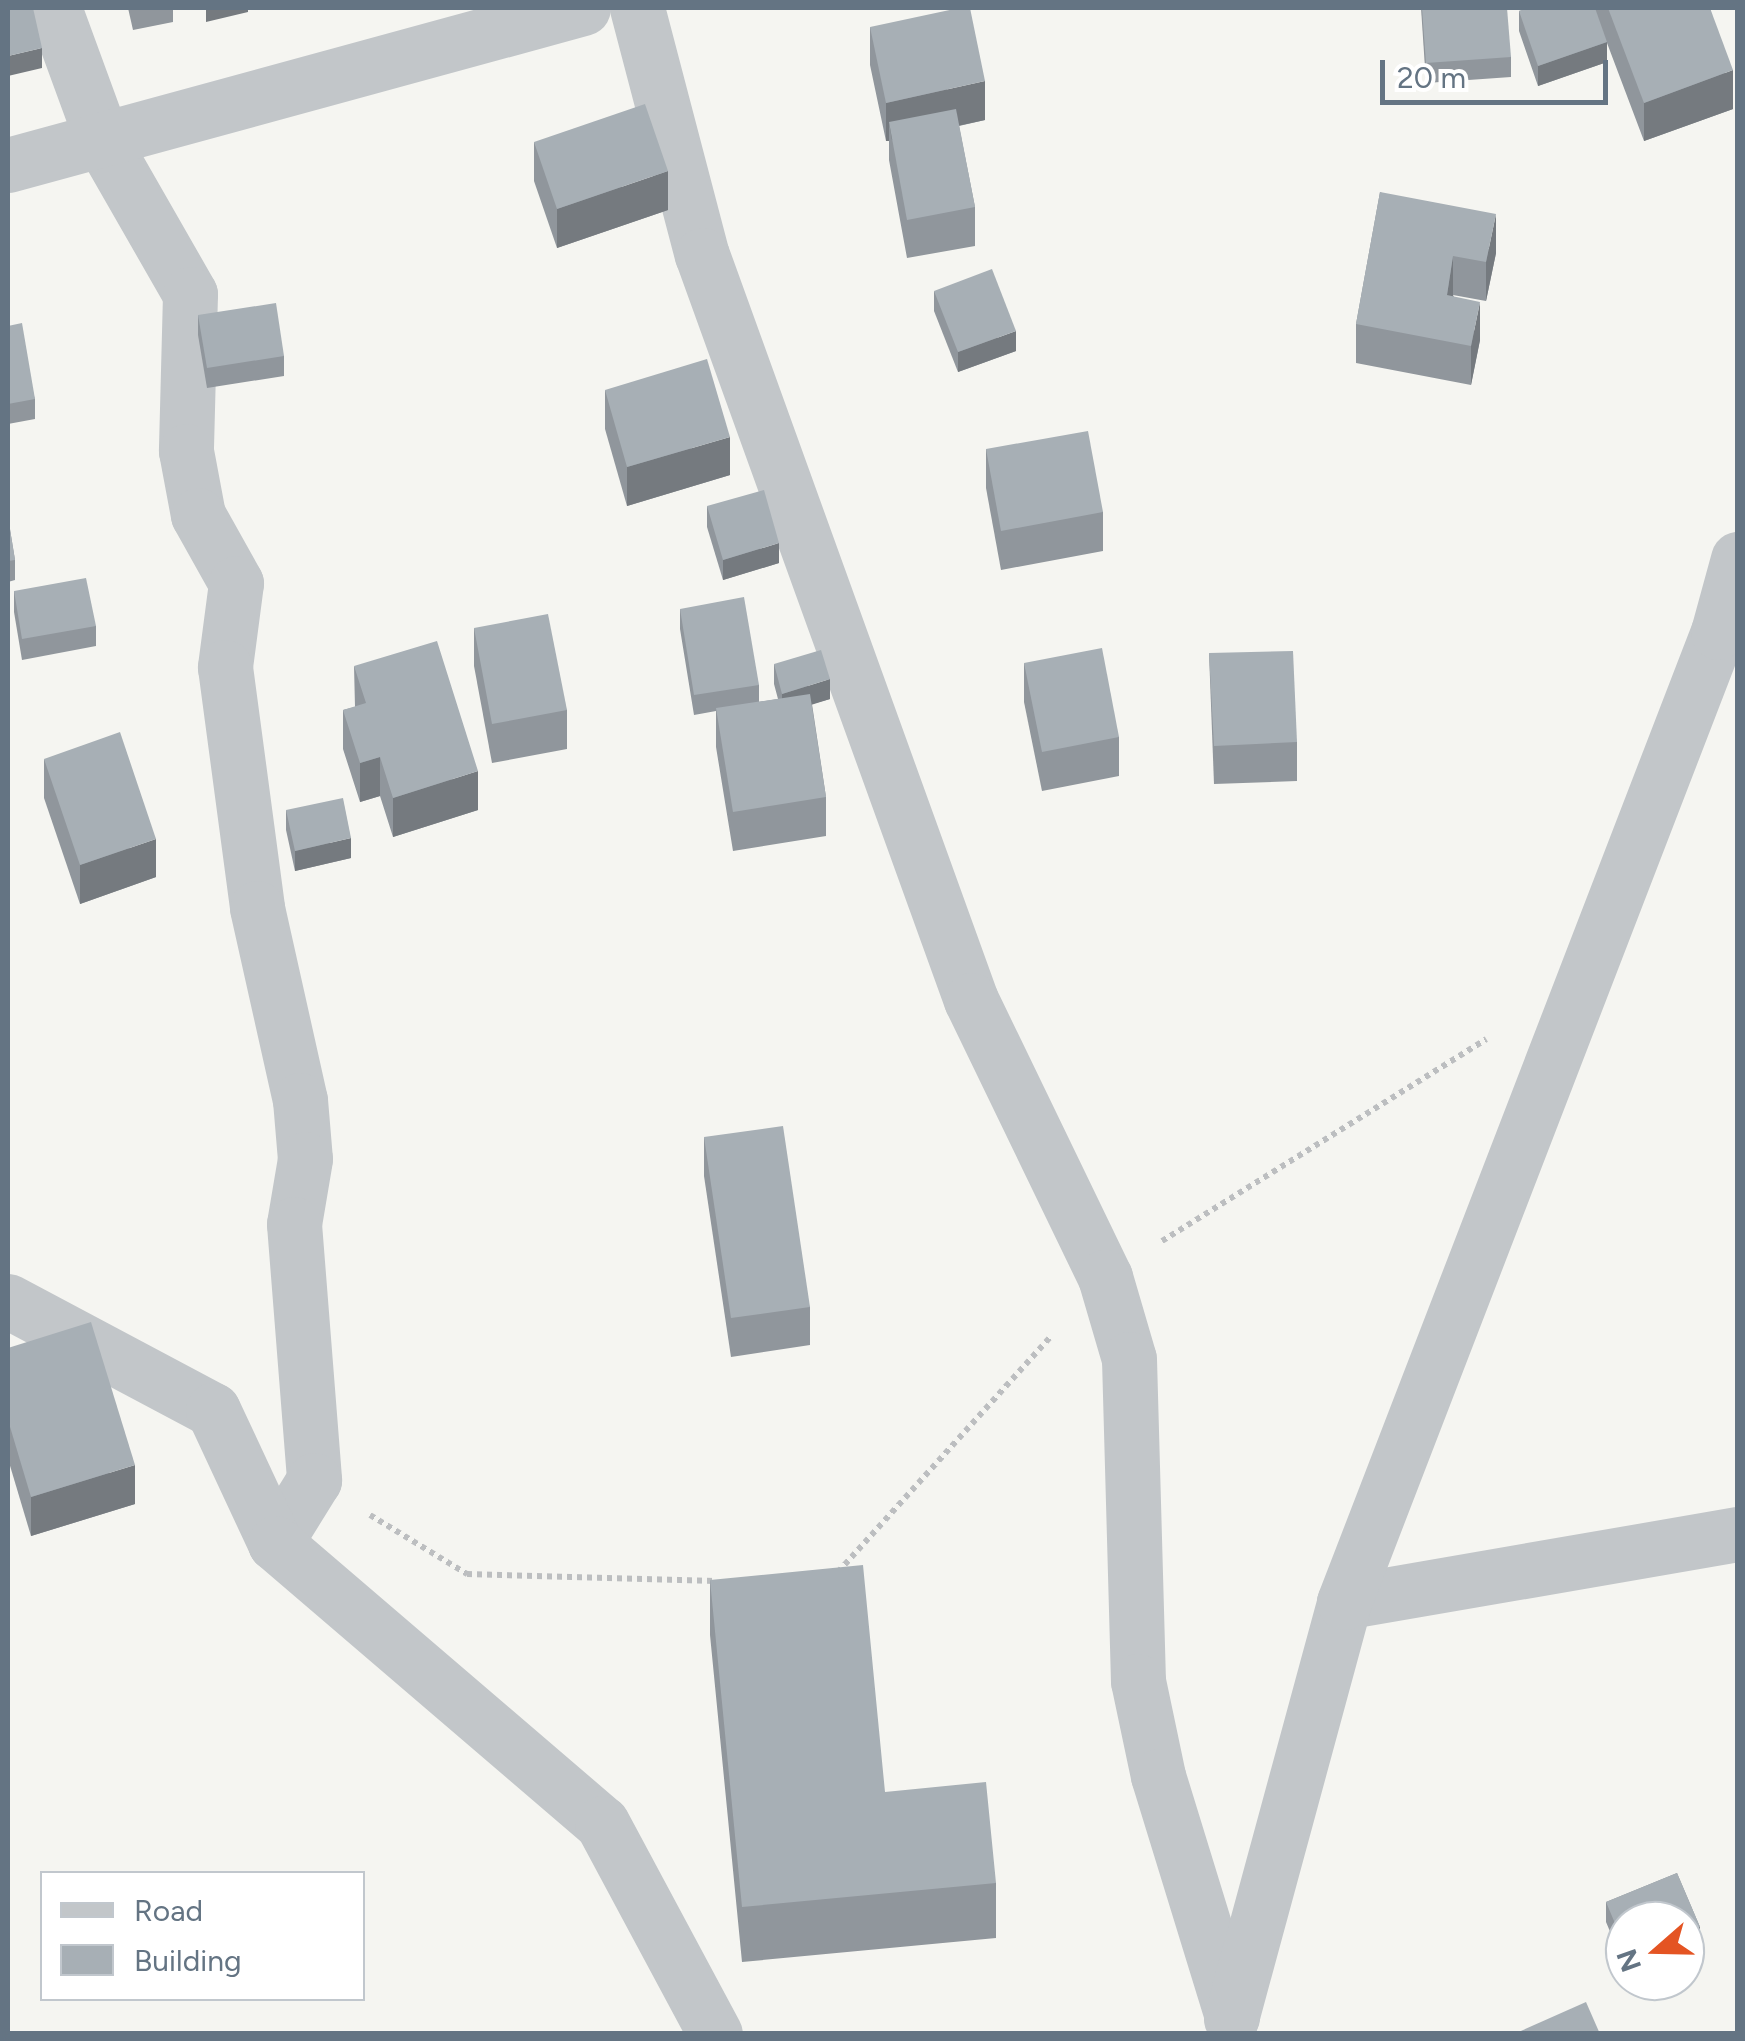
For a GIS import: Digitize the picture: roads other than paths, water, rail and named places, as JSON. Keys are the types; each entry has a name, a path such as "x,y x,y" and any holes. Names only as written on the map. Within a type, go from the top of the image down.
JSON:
{"street":[{"path":"54,8 103,142 190,294 186,451 198,515 236,583 225,667 256,908 300,1100 305,1159 294,1224 314,1480 275,1543"},
{"path":"8,165 584,8"},
{"path":"638,8 702,255 970,1000 1105,1277 1129,1359 1138,1681 1158,1776 1228,2025"},
{"path":"1228,2025 1344,1602 1718,632 1738,559"},
{"path":"8,1301 213,1410 275,1543 602,1823 714,2034"},
{"path":"1344,1602 1738,1534"}]}
